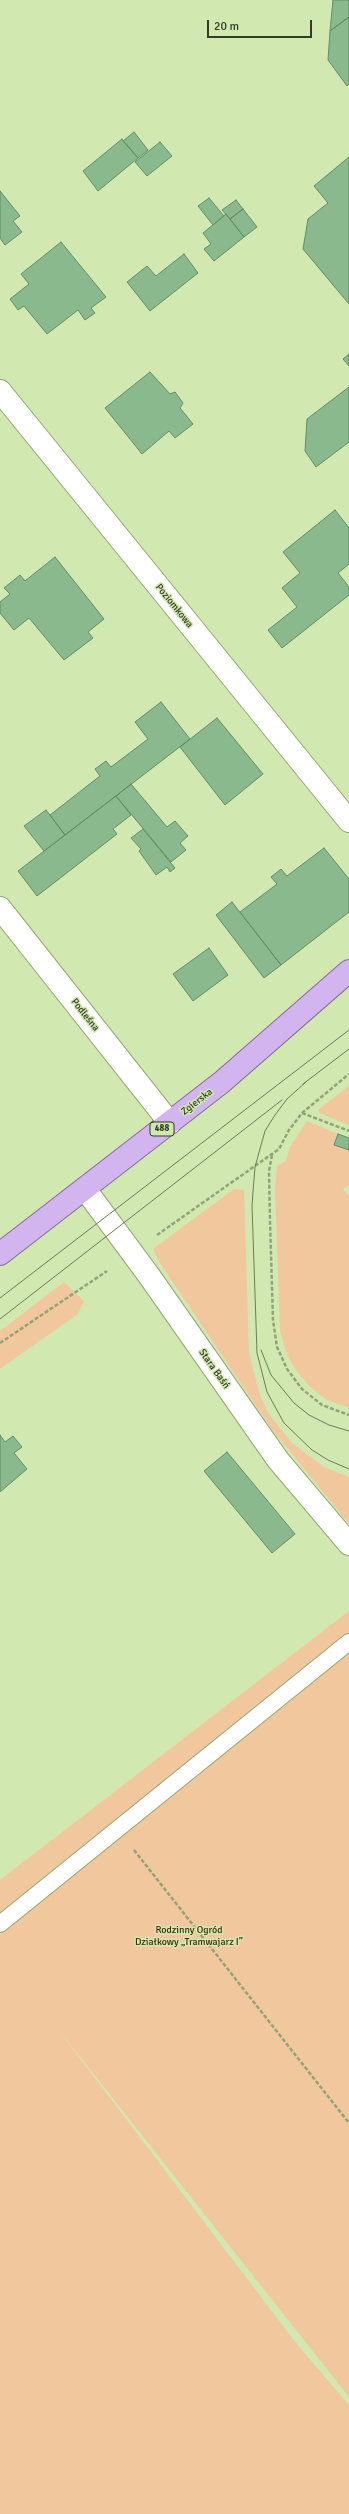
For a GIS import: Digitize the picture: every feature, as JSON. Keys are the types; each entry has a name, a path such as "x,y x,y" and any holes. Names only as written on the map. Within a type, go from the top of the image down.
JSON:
{"main road":[{"name":"Zgierska","path":"0,1254 170,1123 247,1060 349,971"}],"street":[{"name":"Poziomkowa","path":"0,391 349,821"},
{"name":"Podleśna","path":"0,908 170,1123"},
{"name":"Stara Baśń","path":"85,1189 132,1252 274,1455 349,1544"}],"lane":[{"path":"0,1924 349,1642"}],"path":[{"path":"0,1343 91,1283 230,1182 272,1155 279,1149 289,1130 302,1113 349,1074"},
{"path":"302,1113 349,1131"},
{"path":"272,1155 269,1171 270,1222 273,1320 277,1347 287,1369 302,1389 322,1406 349,1415"},
{"path":"118,1830 349,2123"}],"green space":[{"path":"349,1086 349,1125 321,1114 318,1110"},
{"path":"307,1121 338,1134 334,1145 349,1150 349,1185 343,1189 349,1197 349,1408 327,1400 310,1387 295,1369 286,1352 280,1331 275,1188 277,1166 286,1161 290,1147"},
{"path":"234,1189 244,1190 249,1353 260,1395 268,1413 292,1443 324,1467 349,1477 349,1524 271,1428 160,1263 153,1249"},
{"path":"64,1282 84,1301 78,1314 0,1369 0,1331"},
{"name":"Rodzinny Ogród Działkowy „Tramwajarz I”","path":"349,1611 349,2397 54,2024 296,2343 349,2405 349,2514 0,2514 0,1880"}],"building":[{"path":"333,0 349,0 349,17 330,31"},
{"path":"349,17 349,84 347,86 328,60 330,31"},
{"path":"134,132 148,150 138,158 123,141"},
{"path":"122,139 138,158 98,191 83,171"},
{"path":"160,142 172,156 147,176 135,162"},
{"path":"349,157 349,304 303,249 308,219 328,203 314,186"},
{"path":"0,191 20,216 13,221 22,232 5,245 0,238"},
{"path":"209,198 224,216 213,225 198,206"},
{"path":"236,200 243,209 230,219 222,210"},
{"path":"243,209 257,227 244,237 230,219"},
{"path":"226,214 244,237 214,261 204,249 211,244 203,233"},
{"path":"61,242 106,297 91,308 95,313 85,320 78,310 47,334 24,306 18,310 10,299 29,284 21,274"},
{"path":"184,254 198,273 150,311 127,282 147,266 156,276"},
{"path":"349,354 349,366 343,359"},
{"path":"150,372 170,394 175,392 183,403 180,408 193,424 175,438 169,431 142,454 105,408"},
{"path":"349,387 349,442 316,467 305,451 307,419"},
{"path":"335,510 349,528 349,564 338,573 349,587 349,595 282,648 268,630 297,607 282,588 300,573 283,552"},
{"path":"55,557 104,619 88,632 93,638 64,660 29,618 14,630 0,613 0,602 10,594 4,588 20,575 25,581"},
{"path":"161,702 190,739 65,835 50,815 100,776 95,769 106,761 111,767 148,739 135,722"},
{"path":"217,718 263,774 225,805 180,747"},
{"path":"131,784 167,827 175,821 188,836 180,843 186,850 171,862 116,796"},
{"path":"116,796 131,815 113,829 117,834 37,896 18,871"},
{"path":"46,810 65,835 44,851 24,826"},
{"path":"143,829 175,868 170,872 167,867 156,875 139,851 141,849 131,838"},
{"path":"324,848 349,879 349,912 281,965 240,912 277,884 271,877 281,869 287,876"},
{"path":"232,902 281,965 264,978 216,915"},
{"path":"209,948 228,975 193,1001 173,974"},
{"path":"338,1134 349,1138 349,1150 334,1145"},
{"path":"0,1435 5,1442 13,1436 22,1447 14,1453 27,1469 0,1492"},
{"path":"227,1452 295,1534 272,1553 204,1471"}],"tram line":[{"path":"0,1298 349,1030"},
{"path":"303,1084 349,1049"},
{"path":"306,1082 287,1099 265,1131 255,1167 252,1205 257,1353 267,1392 284,1423 312,1450 328,1460 349,1469"},
{"path":"0,1319 282,1100"},
{"path":"261,1350 271,1375 294,1403 309,1415 329,1425 349,1431"}]}
